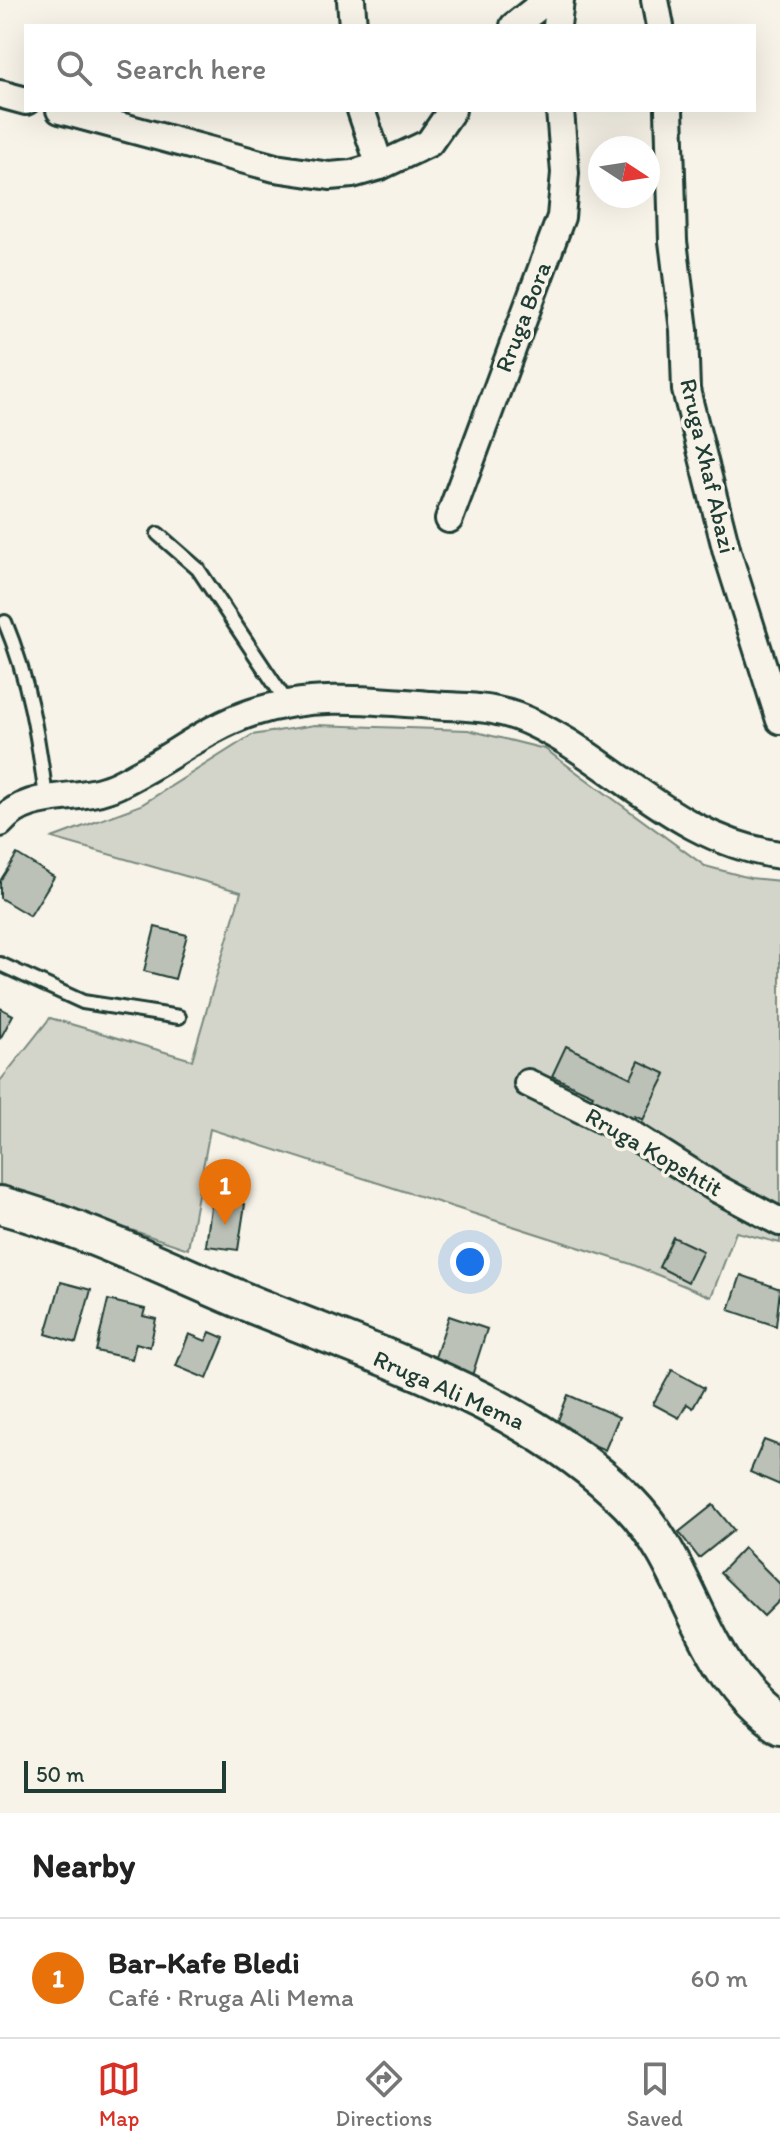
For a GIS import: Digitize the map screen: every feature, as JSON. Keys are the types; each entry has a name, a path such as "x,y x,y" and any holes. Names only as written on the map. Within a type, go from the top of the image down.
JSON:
{"street":[{"path":"351,0 353,24"},
{"path":"517,24 547,0"},
{"path":"557,24 560,0"},
{"path":"655,0 660,24"},
{"path":"0,94 24,100"},
{"path":"67,112 275,168 330,176 380,166 429,143 451,112"},
{"path":"362,112 380,166"},
{"name":"Rruga Bora","path":"449,519 561,217 565,173 560,112"},
{"name":"Rruga Xhaf Abazi","path":"669,112 673,241 684,330 686,390 727,552 780,720"},
{"path":"2,816 46,798 106,790 143,772 201,734 251,713 302,700 362,699 497,710 531,722 568,743 684,824 717,840 780,855"},
{"name":"Rruga Kopshtit","path":"528,1083 626,1131 716,1188 780,1222"},
{"name":"Rruga Ali Mema","path":"0,1205 121,1250 422,1375 566,1447 632,1505 687,1592 719,1662 756,1709 780,1725"}],"lane":[{"path":"158,534 198,569 288,704"},
{"path":"5,622 24,667 34,711 46,798"},
{"path":"0,964 83,1002 179,1017"}],"shaded area":[{"path":"315,725 468,730 545,749 705,866 750,878 780,881 780,1243 736,1232 711,1297 631,1264 210,1129 188,1249 0,1186 0,1081 50,1018 192,1060 241,892 52,838 141,805 252,735"}],"building":[{"path":"17,854 54,877 30,916 0,898 0,881"},
{"path":"155,927 187,935 175,979 144,971"},
{"path":"0,1008 13,1015 0,1039"},
{"path":"566,1046 631,1078 639,1061 666,1074 643,1120 635,1116 632,1123 589,1103 593,1095 552,1076"},
{"path":"212,1199 245,1204 238,1250 206,1246"},
{"path":"673,1237 703,1251 688,1282 659,1267"},
{"path":"741,1275 780,1289 776,1326 729,1310"},
{"path":"61,1282 91,1290 76,1343 46,1334"},
{"path":"108,1300 145,1309 143,1316 156,1319 150,1347 136,1343 132,1359 96,1351"},
{"path":"449,1316 487,1329 469,1385 430,1372"},
{"path":"210,1332 224,1338 207,1379 176,1366 189,1334 206,1341"},
{"path":"672,1370 704,1388 693,1408 687,1404 679,1418 653,1404"},
{"path":"568,1395 619,1417 605,1450 555,1428"},
{"path":"764,1440 780,1446 780,1485 750,1472"},
{"path":"713,1505 734,1530 699,1558 679,1532"},
{"path":"744,1548 780,1584 780,1600 764,1616 720,1573"}],"place":[{"name":"Bar-Kafe Bledi","path":"225,1225"}]}
